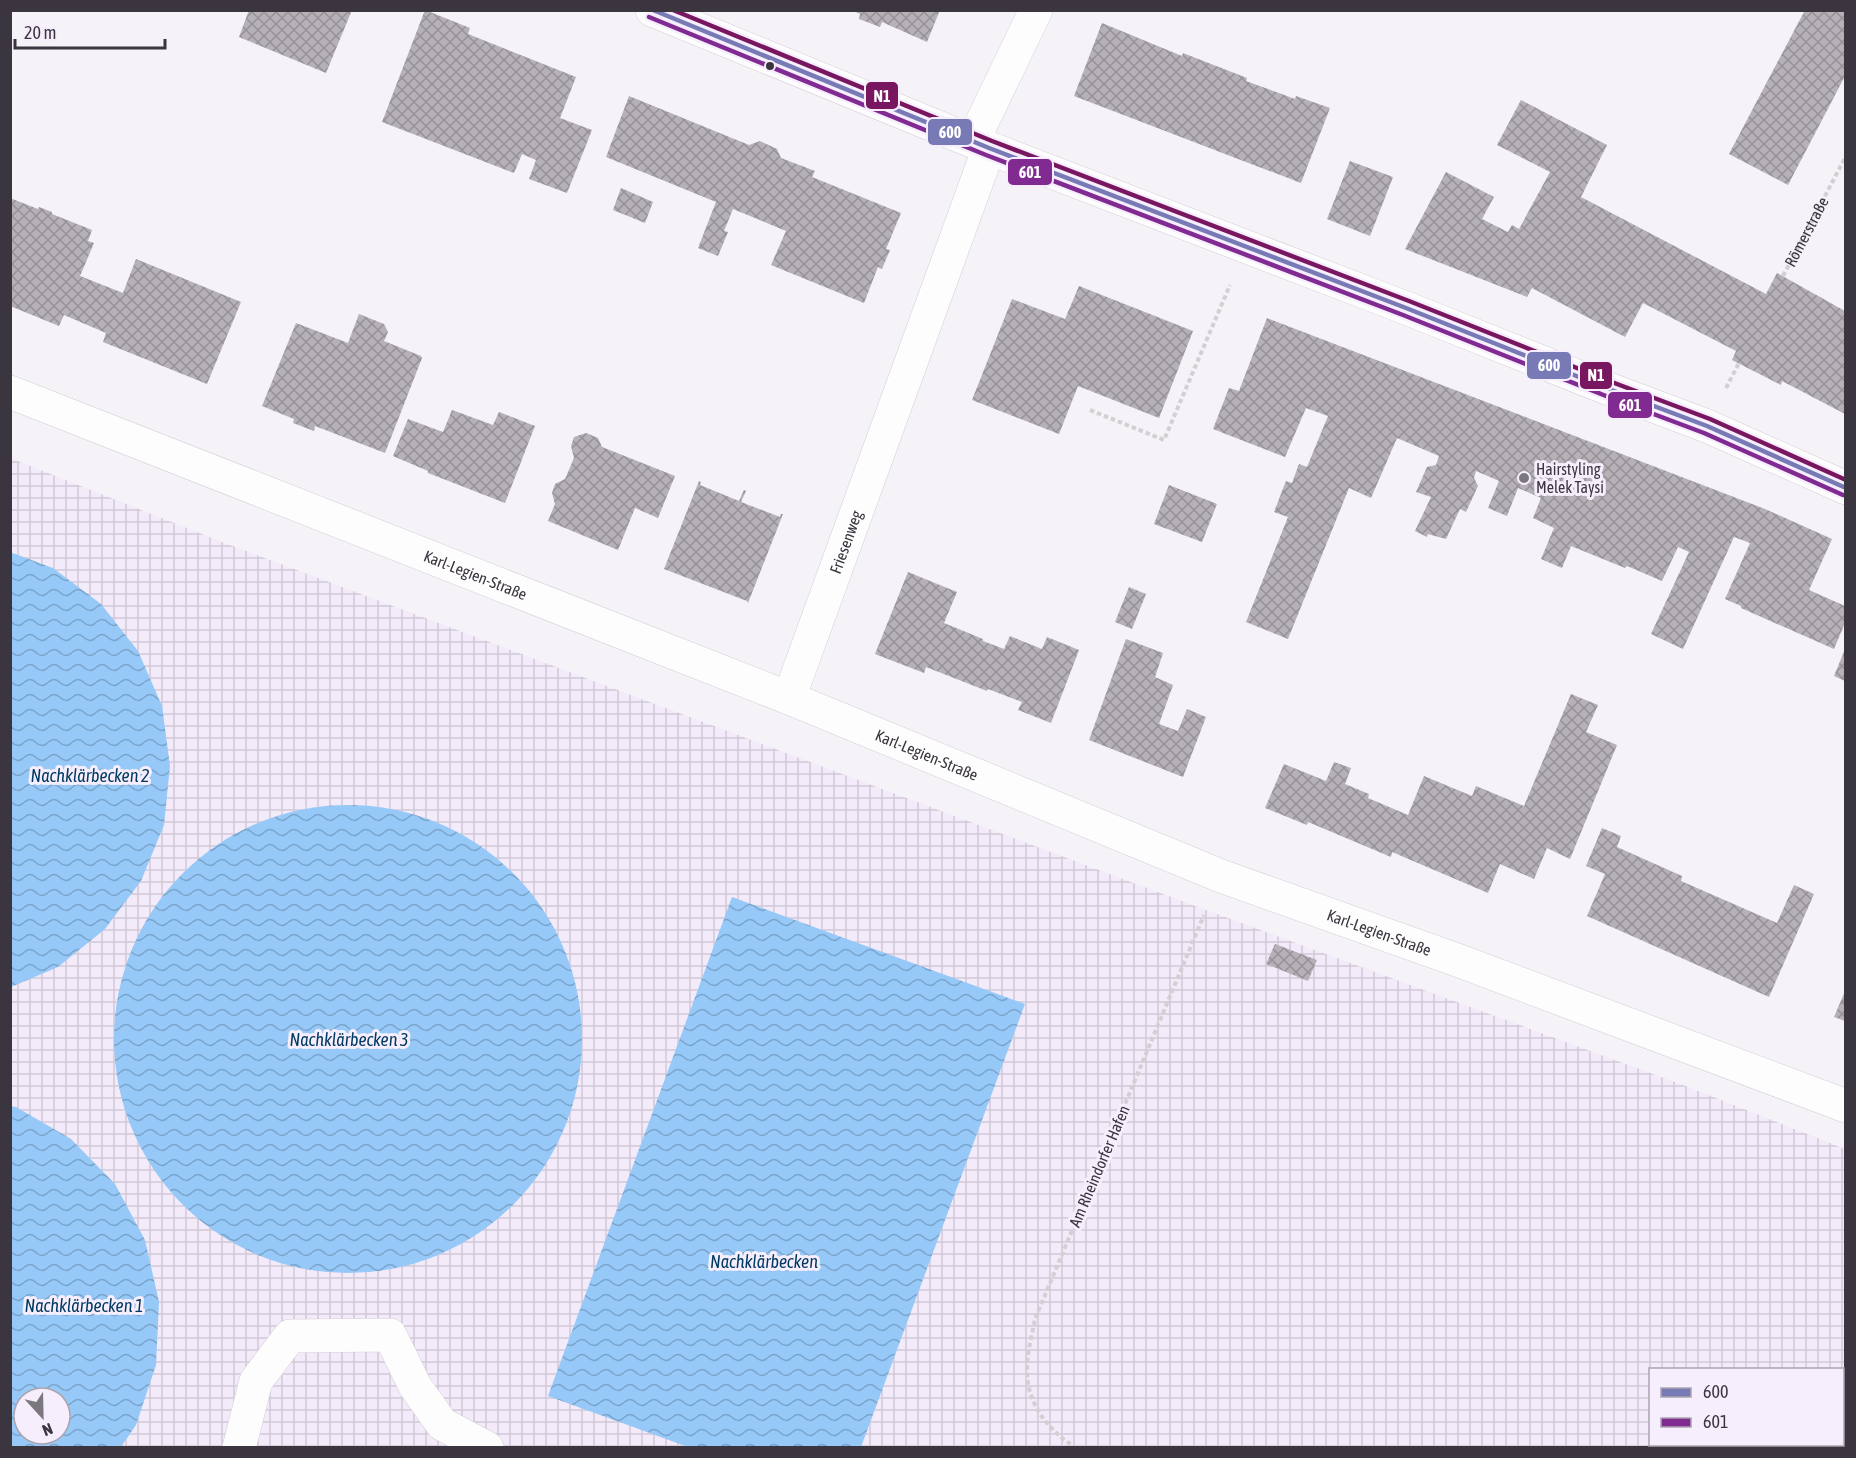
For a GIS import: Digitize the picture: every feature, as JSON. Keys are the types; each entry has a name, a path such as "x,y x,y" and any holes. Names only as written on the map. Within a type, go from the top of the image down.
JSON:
{"street":[{"path":"652,10 981,144 1707,426 1845,488"},
{"name":"Friesenweg","path":"789,698 981,144 1036,10"},
{"name":"Karl-Legien-Straße","path":"10,392 789,698 1221,876 1457,960 1845,1106"},
{"path":"238,1448 256,1381 290,1336 390,1335 415,1386 442,1424 487,1448"}],"path":[{"name":"Römerstraße","path":"1783,276 1845,156"},
{"path":"1090,410 1164,440 1247,246"},
{"name":"Am Rheindorfer Hafen","path":"1077,1448 1050,1428 1038,1412 1030,1392 1027,1370 1035,1319 1221,876"}],"shaded area":[{"path":"10,458 222,542 1179,900 1683,1085 1845,1149 1845,1447 11,1447"}],"water":[{"name":"Nachklärbecken 2","path":"10,552 53,568 101,604 138,651 162,706 170,766 164,825 141,881 105,929 58,967 11,987"},
{"name":"Nachklärbecken 3","path":"348,805 394,809 438,822 478,844 514,873 543,909 565,949 578,993 582,1039 578,1085 565,1129 543,1169 514,1205 478,1234 438,1256 394,1269 348,1273 302,1269 258,1256 218,1234 182,1205 153,1169 131,1129 118,1085 114,1039 118,993 131,949 153,909 182,873 218,844 258,822 302,809"},
{"name":"Nachklärbecken","path":"732,897 1025,1004 861,1447 688,1447 548,1396"},
{"name":"Nachklärbecken 1","path":"10,1106 16,1107 71,1139 115,1184 145,1240 159,1302 156,1365 136,1425 121,1447 11,1447"}],"building":[{"path":"249,10 352,10 326,73 239,37"},
{"path":"425,10 470,28 468,34 576,77 560,118 592,130 567,193 529,179 536,160 522,154 514,173 382,122"},
{"path":"851,10 940,10 927,42 882,22 880,27 859,19 860,14"},
{"path":"1805,10 1845,10 1845,76 1788,185 1729,154"},
{"path":"1102,23 1182,56 1183,53 1247,78 1246,81 1295,99 1296,96 1330,108 1301,183 1074,96"},
{"path":"629,96 749,145 760,141 777,149 781,158 815,171 812,177 901,213 886,249 890,250 882,269 878,267 864,303 771,265 786,231 733,209 724,231 728,232 718,256 698,248 716,202 606,157"},
{"path":"1521,100 1607,145 1581,197 1766,294 1777,273 1845,311 1845,414 1782,381 1781,385 1732,360 1736,351 1643,303 1625,337 1532,288 1527,297 1405,249 1446,172 1494,197 1482,219 1508,232 1512,225 1519,229 1550,172 1497,145"},
{"path":"1350,161 1393,177 1370,236 1327,219"},
{"path":"621,188 653,202 645,223 613,210"},
{"path":"10,198 52,212 52,214 92,230 88,241 94,243 80,276 123,293 136,259 241,302 207,384 103,342 106,333 64,315 59,326 10,306"},
{"path":"1079,286 1193,331 1159,418 1078,386 1059,434 972,400 1012,299 1065,319"},
{"path":"359,314 384,324 388,332 384,341 422,358 385,453 315,426 314,431 293,423 294,419 262,406 296,323 348,343"},
{"path":"1267,318 1765,509 1832,539 1809,590 1845,606 1845,623 1834,649 1725,599 1750,543 1734,537 1683,649 1651,634 1689,552 1678,547 1662,581 1571,546 1562,568 1541,559 1554,528 1533,518 1541,498 1518,488 1507,516 1488,508 1499,481 1476,471 1474,478 1478,486 1466,512 1460,509 1446,539 1428,534 1427,537 1415,531 1431,497 1416,492 1427,467 1436,465 1439,456 1397,438 1371,498 1349,488 1288,639 1246,622 1288,517 1274,512 1286,481 1292,483 1299,464 1307,467 1328,416 1306,408 1285,457 1213,429 1229,388 1239,391"},
{"path":"452,410 493,425 499,412 535,426 505,503 428,473 393,456 408,419 443,432"},
{"path":"586,433 598,438 602,447 675,476 658,518 635,508 618,550 548,521 555,504 552,493 555,484 565,479 574,458 571,446 574,437"},
{"path":"699,481 700,485 739,501 744,490 746,491 741,502 780,517 783,514 748,603 664,569"},
{"path":"1169,485 1217,504 1202,542 1154,524"},
{"path":"908,572 957,592 944,623 983,639 983,641 1004,649 1010,636 1042,649 1047,637 1079,650 1051,723 1018,710 1022,702 926,667 924,673 875,654"},
{"path":"1129,587 1146,594 1132,629 1115,622"},
{"path":"1126,639 1163,653 1155,677 1173,685 1159,724 1178,731 1187,709 1206,717 1183,777 1089,740"},
{"path":"1845,649 1845,681 1834,676"},
{"path":"1571,694 1598,705 1586,732 1617,745 1570,859 1547,848 1534,879 1500,864 1488,893 1392,852 1391,857 1308,822 1307,825 1265,808 1284,764 1326,781 1334,762 1351,768 1345,784 1369,794 1368,798 1408,815 1424,776 1472,796 1476,786 1524,806"},
{"path":"1602,828 1621,836 1617,847 1682,876 1681,881 1777,923 1794,885 1814,894 1769,997 1587,916 1605,874 1586,866"},
{"path":"1275,944 1317,960 1308,981 1266,964"},
{"path":"1845,991 1845,1021 1834,1017"}],"transit line":[{"name":"600","path":"653,10 989,148 1707,426 1846,488"},
{"name":"N1","path":"673,10 992,141 1710,419 1846,480"},
{"name":"601","path":"649,17 986,155 1704,433 1843,495"}],"place":[{"name":"Hairstyling Melek Taysi","path":"1524,478"}]}
